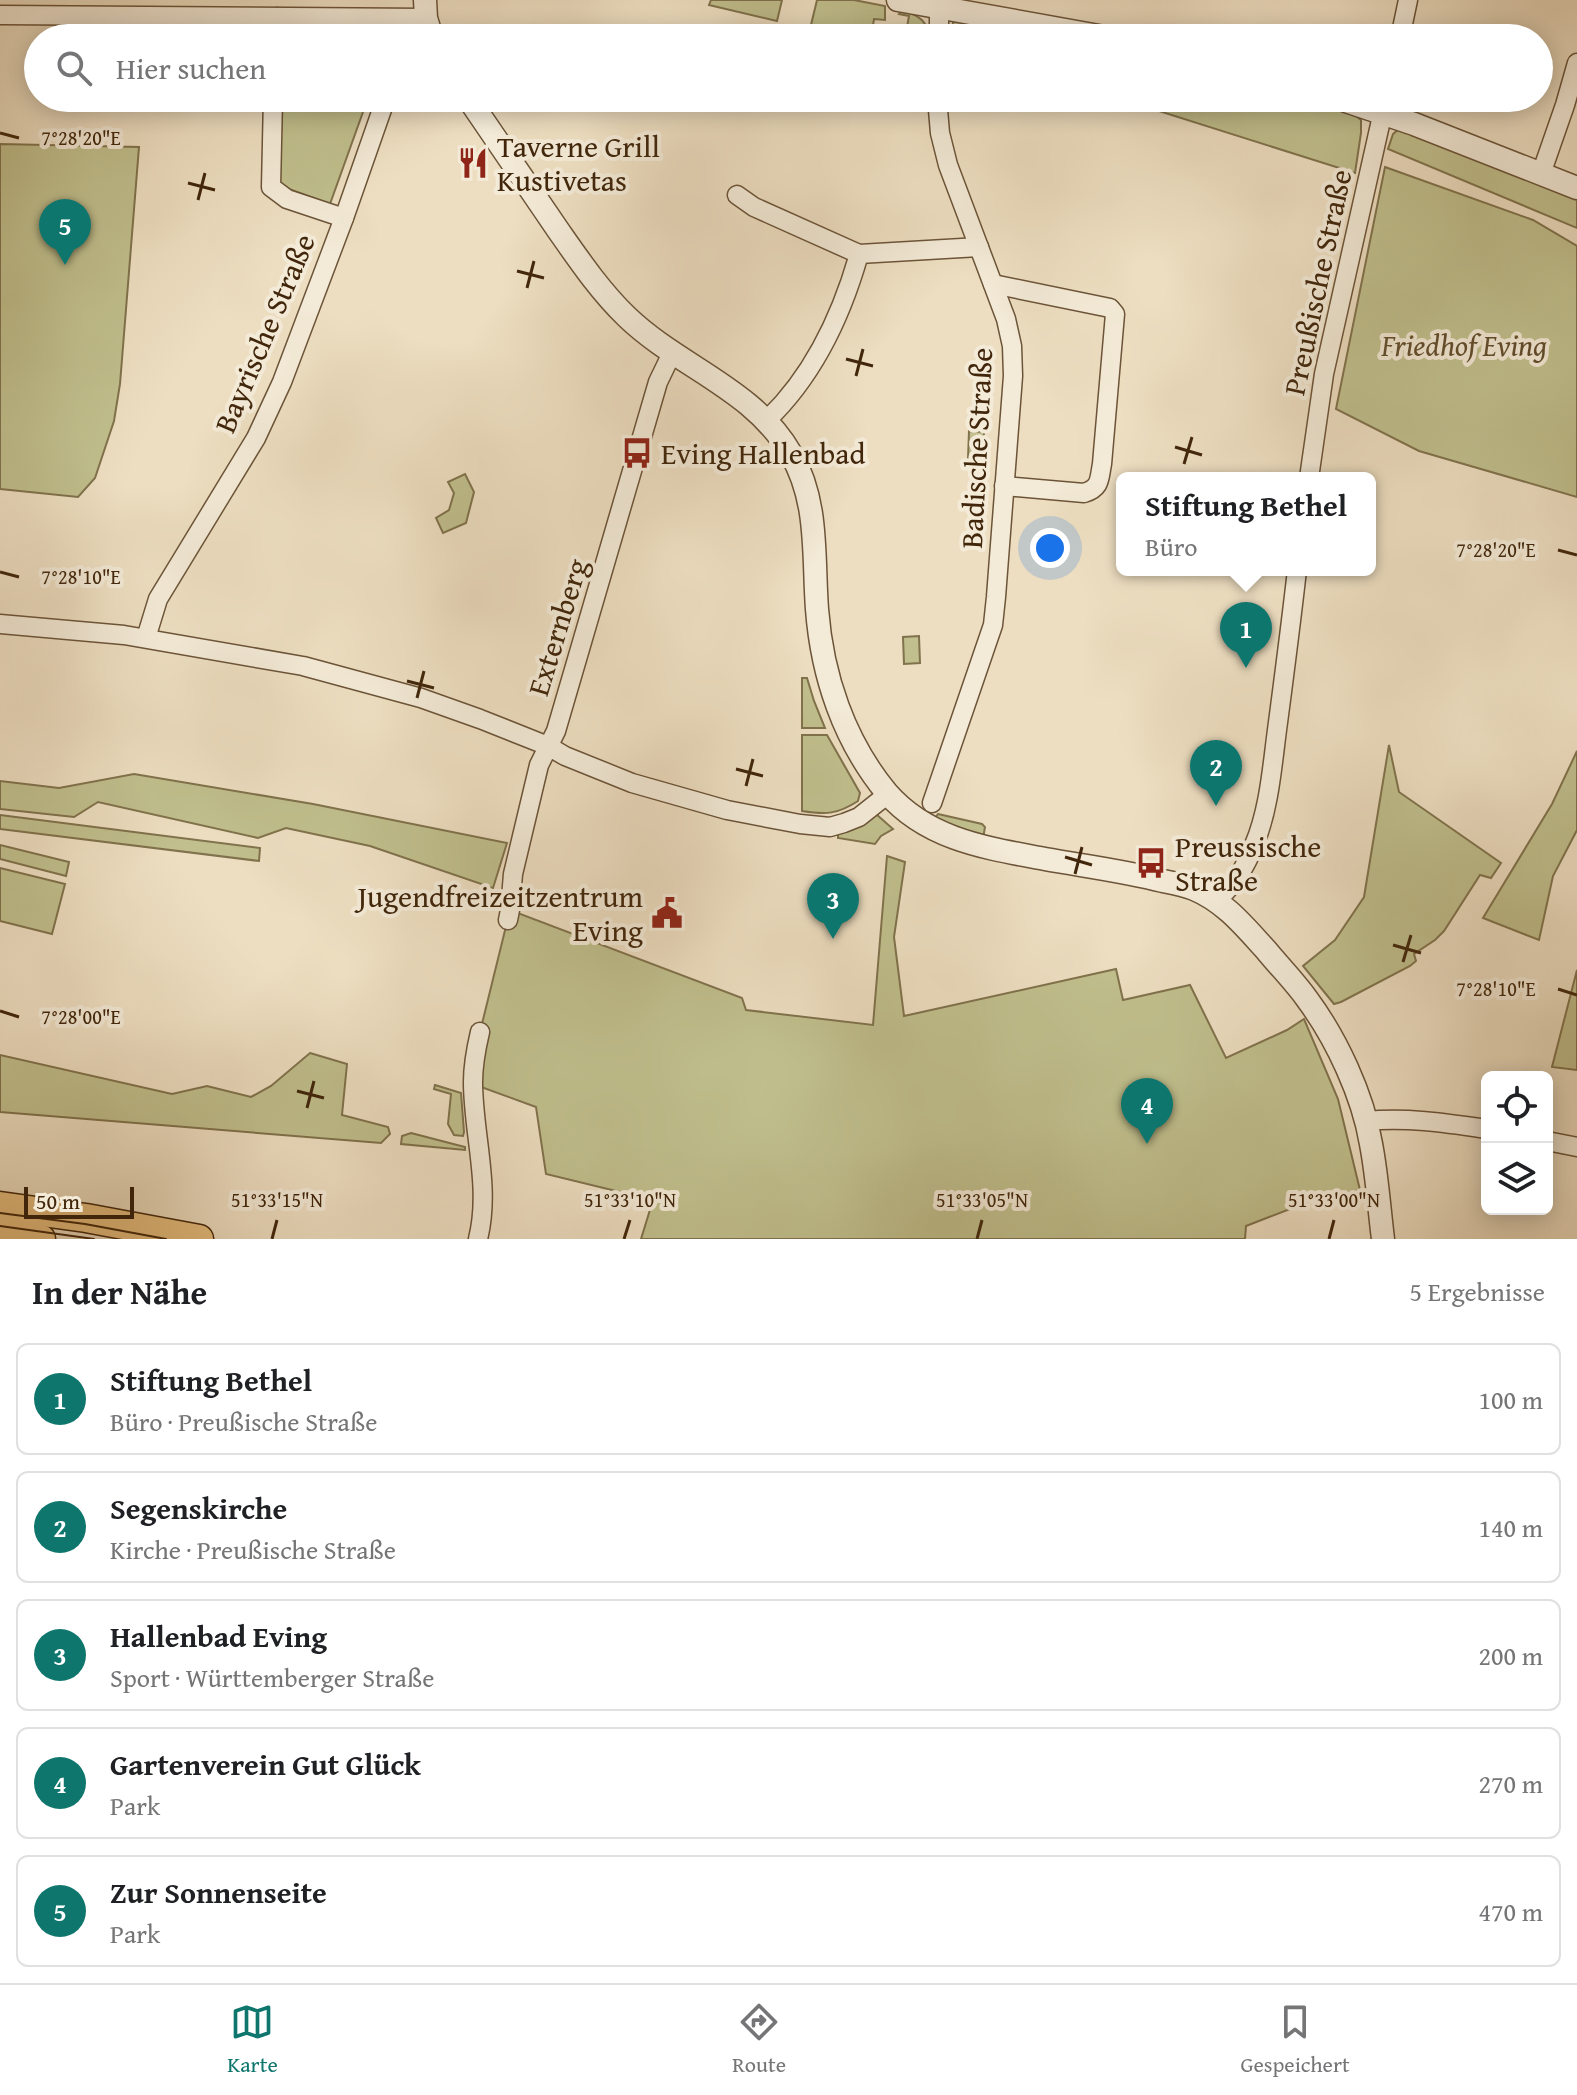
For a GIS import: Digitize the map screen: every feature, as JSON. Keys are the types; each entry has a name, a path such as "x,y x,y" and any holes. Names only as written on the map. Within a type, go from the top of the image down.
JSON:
{"main road":[{"path":"0,1206 199,1239"},
{"path":"0,1233 41,1239"}],"street":[{"path":"898,0 938,4 1039,24"},
{"path":"1403,24 1408,0"},
{"path":"938,4 939,24"},
{"path":"0,15 428,19"},
{"path":"277,17 277,24"},
{"path":"1541,174 1577,63"},
{"name":"Bayrische Straße","path":"273,112 271,187 287,199 344,218"},
{"name":"Bayrische Straße","path":"146,638 158,599 224,493 282,382 381,112"},
{"path":"478,112 604,293 651,338 732,392 767,420 793,456 809,498 814,524 819,633 829,683 839,712 863,759 888,794 920,821 950,838 979,847 1149,877 1193,888 1232,911 1305,995 1341,1058 1371,1142 1383,1239"},
{"name":"Badische Straße","path":"932,803 993,625 1013,376 1012,346 1006,319 948,165 938,112"},
{"name":"Preußische Straße","path":"1310,472 1324,374 1383,112"},
{"path":"1401,112 1577,188"},
{"path":"737,195 754,207 859,254 979,247"},
{"path":"767,420 779,409 823,343 842,304 859,254"},
{"path":"993,284 1110,308 1115,314 1098,485 1084,493 1004,486"},
{"name":"Externberg","path":"508,920 516,862 539,765 556,731 658,382 672,353"},
{"path":"1216,901 1229,889 1244,867 1263,817 1296,576"},
{"path":"0,624 146,638 317,670 421,698 480,719 632,783 727,810 800,824 830,827 844,823 859,817 888,794"},
{"path":"478,1239 484,1200 473,1084 474,1058 480,1032"},
{"path":"1366,1121 1433,1121 1481,1128"},
{"path":"1553,1142 1577,1147"}],"green space":[{"path":"711,0 782,0 777,21 709,5"},
{"path":"817,0 854,0 885,6 885,20 874,19 873,24 811,24"},
{"path":"903,9 924,24 908,24 909,16 899,14"},
{"path":"953,18 984,24 953,24"},
{"path":"282,112 363,112 330,204 278,185"},
{"path":"1162,112 1351,112 1361,120 1355,173"},
{"path":"1399,129 1577,196 1577,228 1388,149 1393,134"},
{"path":"0,144 139,147 120,384 114,421 95,478 78,497 0,489"},
{"name":"Friedhof Eving","path":"1385,167 1533,220 1577,246 1577,497 1419,451 1336,409"},
{"path":"969,431 984,432 983,460 968,459"},
{"path":"465,474 474,492 466,523 443,533 436,518 449,510 454,493 448,482"},
{"path":"919,636 920,663 904,664 903,637"},
{"path":"802,678 807,678 825,728 802,728"},
{"path":"802,735 827,735 860,793 858,801 832,812 802,811"},
{"path":"1389,745 1399,792 1501,863 1491,878 1480,875 1444,931 1414,954 1416,961 1334,1004 1303,966 1335,940 1364,897"},
{"path":"1577,751 1577,830 1553,876 1539,940 1483,918 1552,804"},
{"path":"134,774 313,804 507,843 493,888 370,846 286,828 258,838 98,802 74,817 0,809 0,781 59,788"},
{"path":"876,814 893,829 875,844 838,838 838,834"},
{"path":"938,814 982,824 985,827 983,839 933,820"},
{"path":"0,815 260,848 259,861 0,829"},
{"path":"0,845 69,862 66,876 0,859"},
{"path":"887,856 905,862 894,937 904,1016 1116,969 1123,1000 1190,985 1226,1058 1304,1019 1338,1099 1360,1190 1308,1202 1246,1226 1245,1239 641,1239 653,1200 546,1174 536,1107 473,1084 480,1032 510,910 742,998 746,1010 873,1025"},
{"path":"0,868 65,884 52,934 0,921"},
{"path":"1577,970 1577,1070 1552,1067"},
{"path":"310,1053 347,1064 342,1115 388,1127 390,1134 381,1143 0,1112 0,1055 172,1094 207,1086 251,1097 271,1086"},
{"path":"435,1085 461,1093 463,1136 454,1135 448,1124 451,1094 434,1089"},
{"path":"411,1133 465,1147 465,1150 401,1144 402,1136"}],"tram line":[{"path":"0,1213 166,1239"},
{"path":"0,1226 94,1239"}],"place":[{"name":"Taverne Grill Kustivetas","path":"473,163"},
{"name":"Zur Sonnenseite","path":"65,265"},
{"name":"Eving Hallenbad","path":"637,453"},
{"name":"Stiftung Bethel","path":"1246,668"},
{"name":"Segenskirche","path":"1216,806"},
{"name":"Preussische Straße","path":"1151,863"},
{"name":"Jugendfreizeitzentrum Eving","path":"667,913"},
{"name":"Hallenbad Eving","path":"833,939"},
{"name":"Gartenverein Gut Glück","path":"1147,1144"}]}
